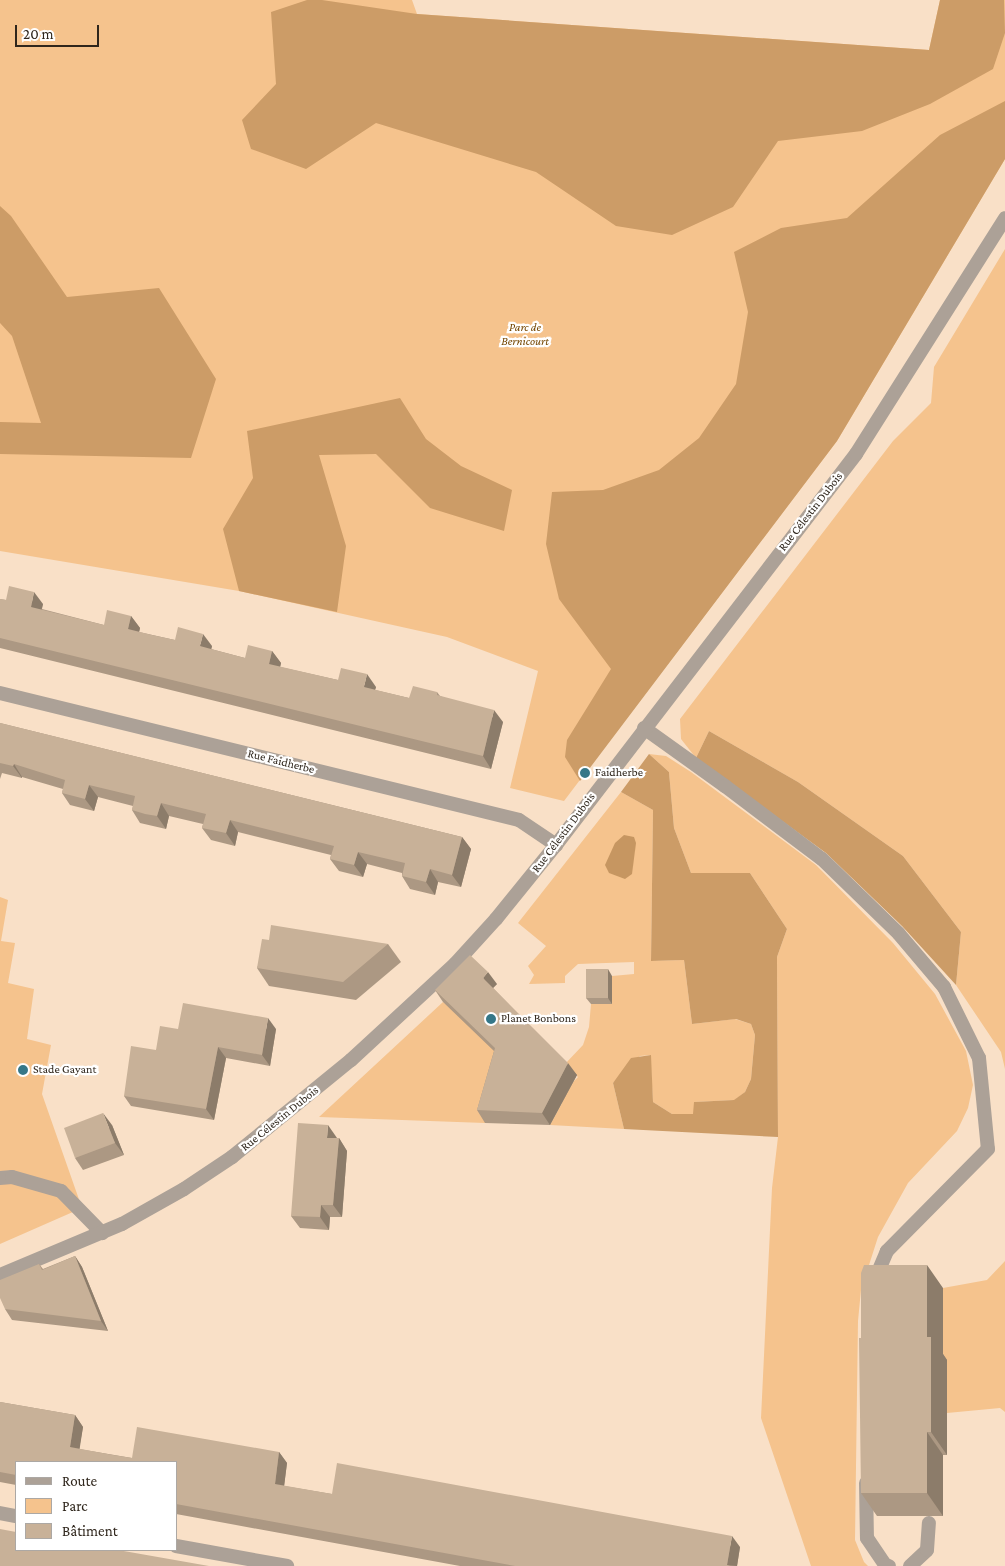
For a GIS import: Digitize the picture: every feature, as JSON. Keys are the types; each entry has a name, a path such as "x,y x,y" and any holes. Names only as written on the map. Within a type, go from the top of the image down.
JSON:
{"street":[{"name":"Rue Célestin Dubois","path":"0,1275 102,1233 184,1189 232,1157 309,1096 455,964 496,919 556,845 856,454 1005,218"},
{"name":"Rue Faidherbe","path":"0,693 520,820 556,845"},
{"path":"644,728 822,859 899,934 944,987 979,1058 988,1148 887,1252 870,1291"},
{"path":"0,1178 12,1177 61,1191 102,1233"},
{"path":"866,1468 866,1538 885,1566 889,1566"},
{"path":"0,1513 15,1516"},
{"path":"910,1566 928,1550 929,1522"},
{"path":"178,1546 287,1566"}],"green space":[{"name":"Parc de Bernicourt","path":"0,0 412,0 417,14 929,50 940,0 1005,0 1005,159 837,441 564,801 510,788 538,671 447,637 239,591 0,551"},
{"path":"1005,249 1005,1069 1001,1052 956,985 961,932 903,856 798,782 709,731 696,758 681,739 680,719 893,441 931,403 934,367"},
{"path":"649,754 666,756 691,772 816,865 893,943 935,994 966,1051 973,1085 968,1108 957,1131 908,1183 878,1237 861,1290 858,1321 855,1540 864,1562 868,1566 811,1566 761,1418 772,1188 778,1137 777,957 787,929 750,873 691,873 674,828 669,772"},
{"path":"621,792 653,810 651,961 684,960 692,1024 735,1019 751,1024 755,1035 751,1079 745,1092 735,1100 694,1102 694,1114 672,1114 653,1102 650,1055 640,1056 613,1083 624,1129 550,1125 562,1103 485,1123 319,1117 443,1002 565,1090 578,1077 565,1064 583,1045 589,1027 591,1004 612,1004 612,976 634,974 634,962 578,964 565,976 565,983 529,984 534,975 528,966 546,946 518,923"},
{"name":"Stade Gayant","path":"0,897 8,900 1,941 15,943 8,983 34,989 27,1039 51,1045 42,1094 82,1208 0,1244"},
{"path":"1005,1261 1005,1412 1000,1408 947,1413 947,1361 943,1360 943,1288 987,1280"}],"shaded area":[{"path":"307,0 322,0 417,14 929,50 940,0 1004,0 1005,33 993,69 930,104 862,131 778,141 733,207 672,235 616,226 536,172 376,123 306,169 251,149 242,120 276,84 271,12"},
{"path":"1005,101 1005,159 837,441 580,781 565,757 567,740 611,669 559,599 546,544 552,492 603,490 659,470 699,438 736,384 748,312 734,252 781,228 847,218 940,135"},
{"path":"0,206 11,216 67,297 159,288 216,379 191,458 0,454 0,422 41,423 12,336 0,323"},
{"path":"400,398 426,439 461,466 512,490 504,531 430,508 376,454 319,455 346,546 337,612 239,591 223,529 253,478 247,431"},
{"path":"709,731 798,782 903,856 961,932 956,985 902,926 826,853 696,758"},
{"path":"649,754 669,772 674,828 691,873 750,873 787,929 777,957 778,1137 624,1129 613,1083 631,1058 651,1055 653,1102 672,1114 693,1114 694,1102 734,1100 745,1092 751,1079 755,1035 751,1024 736,1019 692,1024 684,960 651,961 653,810 621,792"},
{"path":"624,835 634,837 636,843 632,874 625,879 609,873 605,865 615,843"}],"building":[{"path":"9,586 34,592 31,607 104,625 107,610 131,616 128,629 175,640 178,627 203,634 200,646 222,652 245,658 248,645 272,651 269,664 338,680 341,668 367,674 364,687 409,698 413,686 437,692 437,695 494,710 483,756 0,638 0,599 6,600"},
{"path":"0,723 462,837 452,875 430,869 426,882 402,876 405,863 358,852 354,865 330,859 334,846 230,820 226,833 202,828 206,814 161,803 157,816 145,814 132,810 135,796 89,785 85,799 62,793 65,780 14,764 13,766 0,763"},
{"path":"271,925 388,944 343,982 257,968 262,939 269,940"},
{"path":"470,955 488,972 483,978 568,1063 542,1113 477,1110 495,1048 435,990"},
{"path":"586,969 608,969 608,998 586,998"},
{"path":"183,1003 268,1018 262,1055 218,1047 206,1109 124,1096 131,1046 156,1050 160,1026 178,1029"},
{"path":"103,1113 115,1143 75,1158 64,1128"},
{"path":"298,1123 328,1125 327,1138 339,1138 333,1205 321,1205 320,1217 291,1216"},
{"path":"75,1256 101,1321 5,1309 0,1298 0,1280 39,1264 42,1270"},
{"path":"864,1265 927,1265 927,1337 931,1337 931,1432 927,1432 927,1493 861,1493 859,1338 861,1338 861,1273"},
{"path":"0,1402 75,1415 70,1447 113,1455 132,1458 137,1427 279,1452 275,1484 332,1494 337,1463 732,1536 727,1565 730,1566 515,1566 178,1504 178,1461 15,1461 15,1475 0,1472"},
{"path":"0,1529 15,1532 15,1551 124,1551 209,1566 0,1566"}],"place":[{"name":"Faidherbe","path":"585,773"},
{"name":"Planet Bonbons","path":"491,1019"},
{"name":"Stade Gayant","path":"23,1070"}]}
